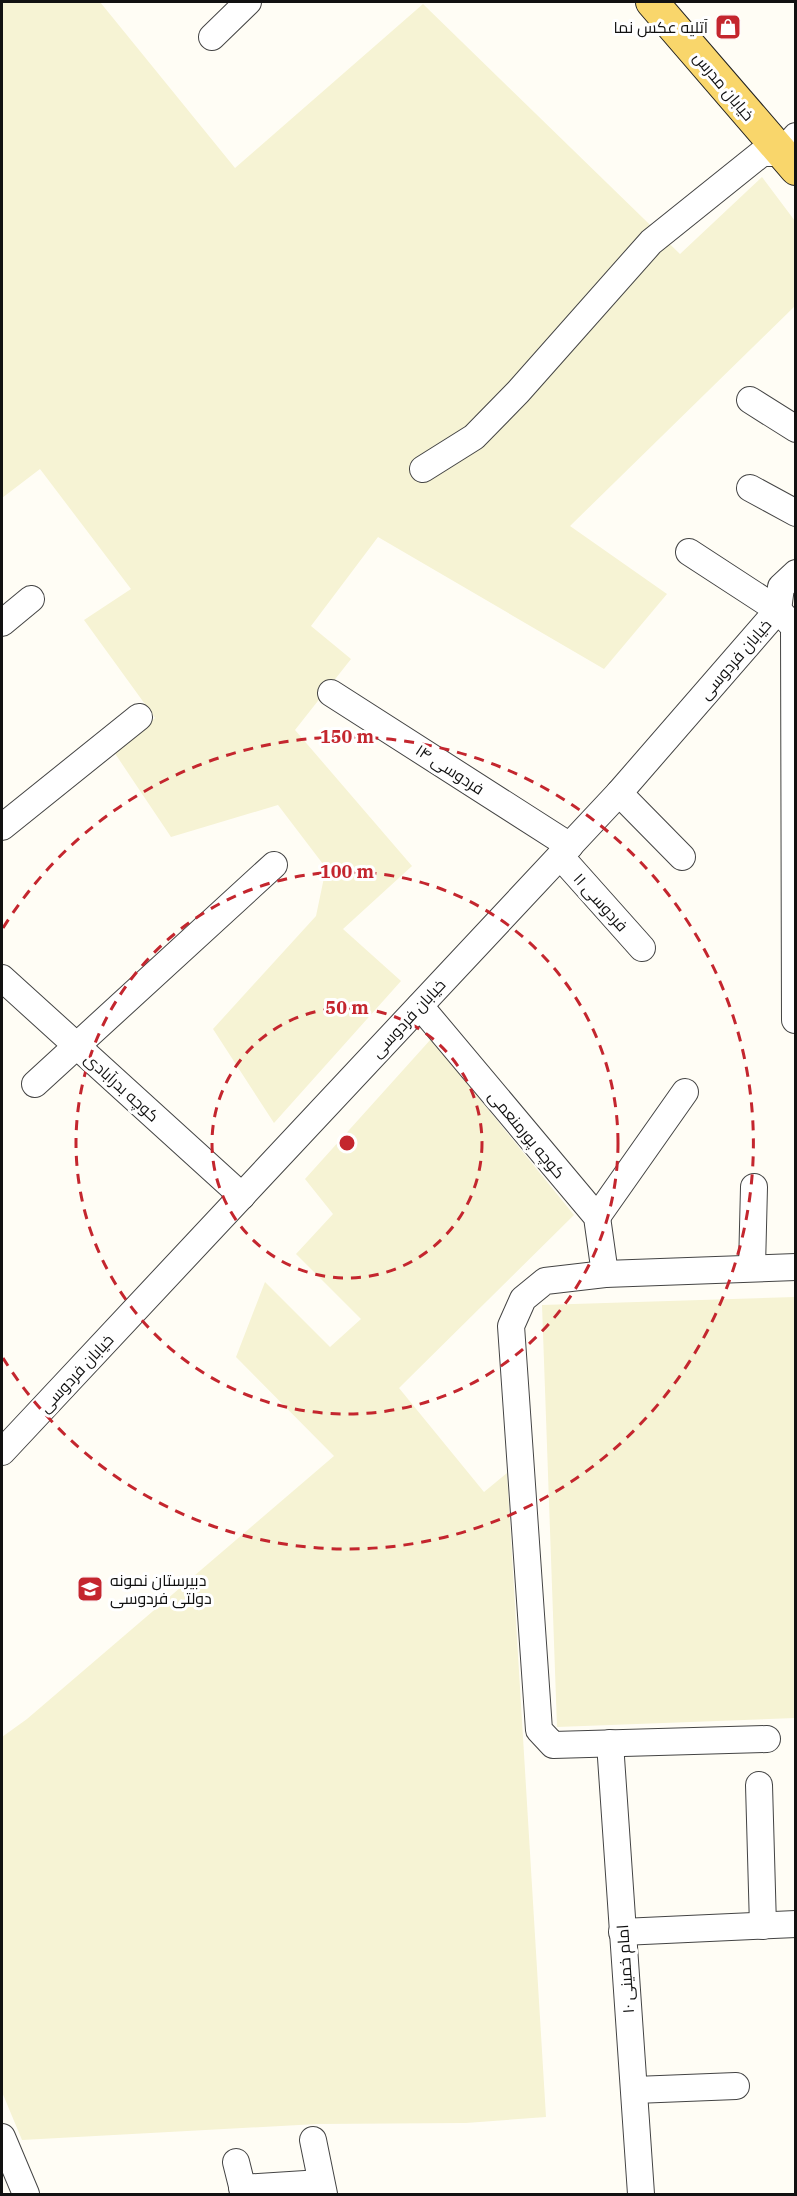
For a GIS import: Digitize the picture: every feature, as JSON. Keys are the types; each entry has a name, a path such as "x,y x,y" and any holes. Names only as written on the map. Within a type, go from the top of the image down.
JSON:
{"main road":[{"name":"خیابان مدرس","path":"652,2 791,153"}],"street":[{"path":"212,37 248,2"},
{"path":"423,469 474,437 518,393 651,242 762,153 791,153"},
{"path":"750,400 795,429"},
{"path":"750,488 795,513"},
{"path":"689,552 787,604 794,627 795,1020"},
{"name":"خیابان فردوسی","path":"2,1452 620,793 787,604 781,587 795,573"},
{"path":"2,623 31,599"},
{"name":"فردوسی ۱۴","path":"331,693 565,851"},
{"path":"2,827 139,717"},
{"path":"620,793 682,857"},
{"name":"فردوسی ۱۱","path":"565,851 642,948"},
{"path":"35,1084 274,865"},
{"name":"کوچه بدرآبادی","path":"2,978 242,1196"},
{"name":"کوچه پورمنعمی","path":"420,1006 597,1217"},
{"path":"605,1274 597,1217 685,1092"},
{"path":"752,1267 754,1187"},
{"path":"767,1739 553,1745 539,1730 511,1326 523,1299 545,1281 605,1274 795,1267"},
{"name":"امام خمینی ۱۰","path":"610,1743 641,2194"},
{"path":"759,1785 763,1926"},
{"path":"622,1932 795,1924"},
{"path":"635,2090 736,2086"},
{"path":"2,2137 26,2194"},
{"path":"236,2162 243,2191 323,2189 313,2140"}],"shaded area":[{"path":"2,2 100,2 235,168 423,4 680,254 762,177 795,221 795,306 570,526 667,594 604,669 378,537 311,626 351,659 295,730 412,866 343,929 401,981 274,1123 213,1029 316,916 326,868 278,805 171,837 114,752 155,718 84,620 131,589 40,469 2,498"},
{"path":"431,1039 574,1215 399,1388 484,1492 507,1473 546,2117 466,2123 317,2124 22,2140 2,2092 2,1737 27,1719 334,1456 236,1357 265,1282 330,1347 361,1319 296,1254 333,1214 305,1179"},
{"path":"795,1297 795,1718 557,1727 542,1305"}],"place":[{"name":"آتلیه عکس نما","path":"728,27"},
{"name":"دبیرستان نمونه دولتی فردوسی","path":"90,1589"}]}
